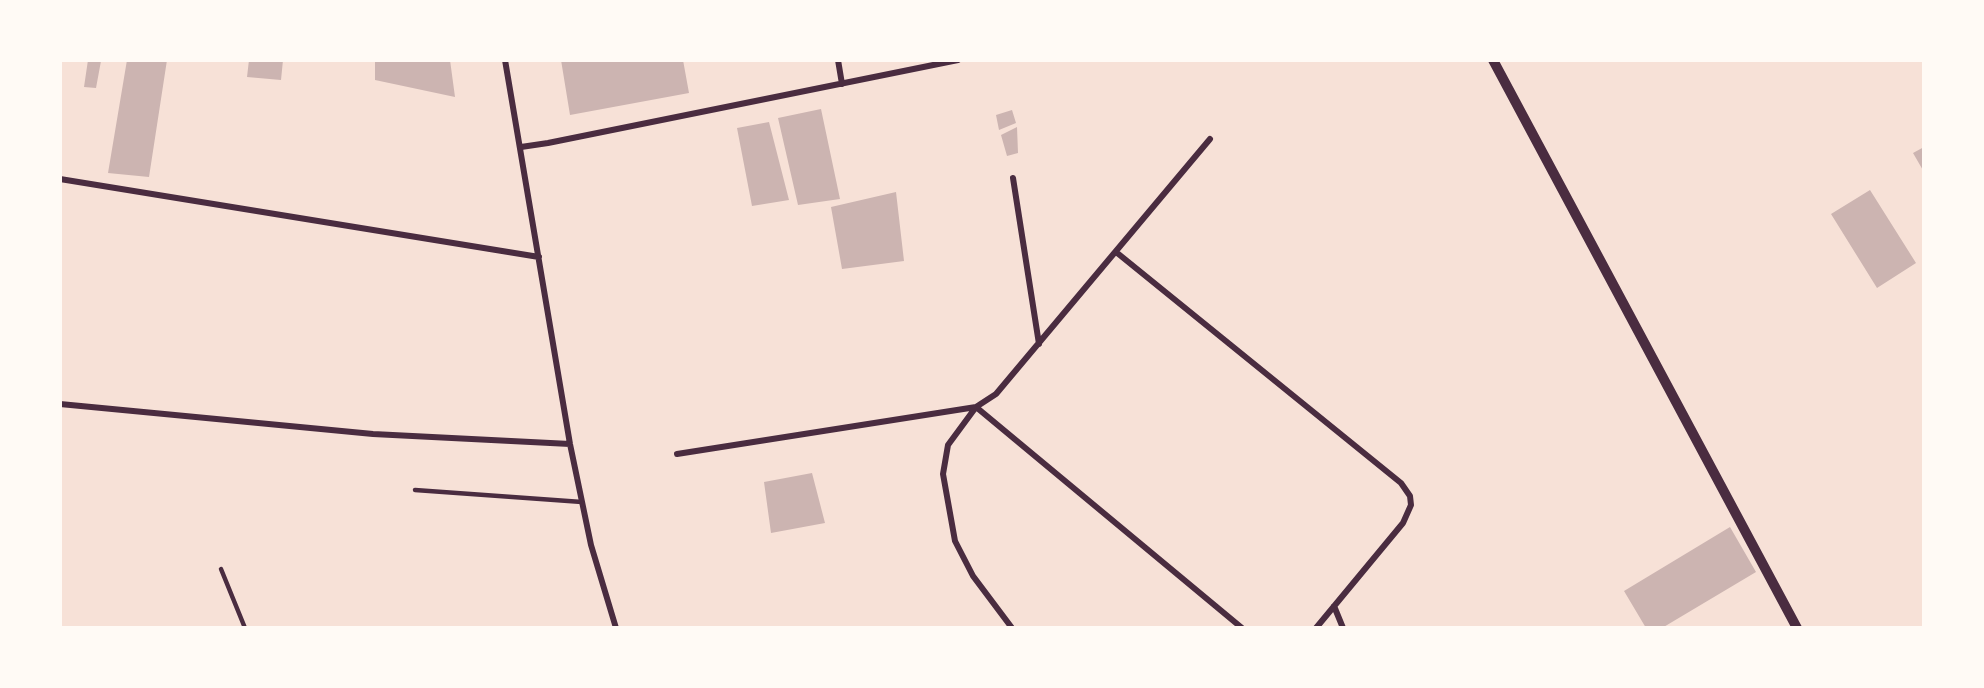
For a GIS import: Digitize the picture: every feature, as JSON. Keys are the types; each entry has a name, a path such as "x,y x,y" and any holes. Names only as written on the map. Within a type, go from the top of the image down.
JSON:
{"street":[{"path":"505,60 570,444 591,545 616,628"},
{"path":"838,60 842,84"},
{"path":"521,147 958,60"},
{"path":"1493,60 1797,628"},
{"path":"677,454 976,406 996,394 1210,139"},
{"path":"1013,178 1039,344"},
{"path":"60,179 539,257"},
{"path":"1116,252 1406,489 1411,505 1409,514 1316,628"},
{"path":"60,404 373,434 570,444"},
{"path":"976,406 948,445 943,474 947,505 955,541 973,576 1012,628"},
{"path":"976,406 1242,628"},
{"path":"1334,606 1342,628"}],"lane":[{"path":"415,490 582,502"},
{"path":"221,569 245,628"}],"building":[{"path":"88,60 101,61 96,88 84,87"},
{"path":"127,60 167,60 149,177 108,173"},
{"path":"249,60 283,60 281,80 247,77"},
{"path":"375,60 450,60 455,97 375,80"},
{"path":"561,60 683,60 689,93 570,115"},
{"path":"821,109 840,199 798,205 778,118"},
{"path":"1012,110 1016,123 999,130 996,115"},
{"path":"769,122 789,200 752,206 737,128"},
{"path":"1017,127 1018,153 1007,156 1001,135"},
{"path":"1924,147 1924,172 1913,153"},
{"path":"1870,190 1916,263 1877,288 1831,214"},
{"path":"896,192 904,261 842,269 831,207"},
{"path":"812,473 825,523 771,533 764,482"},
{"path":"1730,527 1756,572 1662,628 1646,628 1624,591"}]}
